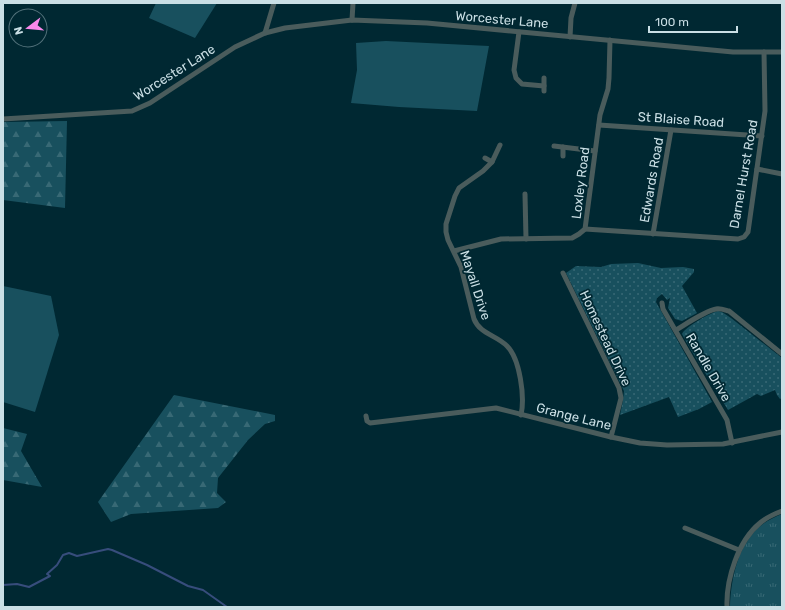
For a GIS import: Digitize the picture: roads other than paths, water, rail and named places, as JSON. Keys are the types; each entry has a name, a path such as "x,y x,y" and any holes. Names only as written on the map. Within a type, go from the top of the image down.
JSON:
{"street":[{"path":"265,32 274,3"},
{"path":"352,20 353,3"},
{"path":"570,37 572,13 575,3"},
{"name":"Worcester Lane","path":"3,119 132,111 150,103 235,47 265,32 285,28 352,20 427,23 732,52 782,52"},
{"path":"519,32 514,70 516,78 522,84 544,88 544,78"},
{"name":"Loxley Road","path":"454,251 501,239 572,238 585,229 587,225 599,125 609,78 610,40"},
{"name":"Darnel Hurst Road","path":"585,229 738,239 744,236 748,232 765,111 766,87 764,52"},
{"name":"St Blaise Road","path":"599,125 762,136"},
{"name":"Edwards Road","path":"653,234 671,130"},
{"name":"Mayall Drive","path":"500,145 492,162 483,172 460,188 455,196 446,224 446,232 460,267 476,325 481,330 507,346 517,365 523,404 521,415"},
{"path":"554,146 595,151"},
{"path":"562,156 563,148"},
{"path":"485,158 492,162"},
{"path":"757,169 782,174"},
{"path":"525,194 528,203 526,239"},
{"name":"Homestead Drive","path":"563,273 619,388 621,398 612,437"},
{"name":"Randle Drive","path":"662,303 663,309 727,420 732,443"},
{"path":"676,330 710,311 722,309 729,311 782,354"},
{"name":"Grange Lane","path":"366,416 367,421 370,423 496,408 612,437 640,443 667,445 732,443 782,432"},
{"path":"727,607 731,573 739,550 759,523 782,511"},
{"path":"685,528 739,550"}],"waterway":[{"path":"3,585 17,584 29,587 50,576 47,574 57,565 63,555 69,553 77,556 108,549 147,565 188,586 203,590 227,607"}]}
